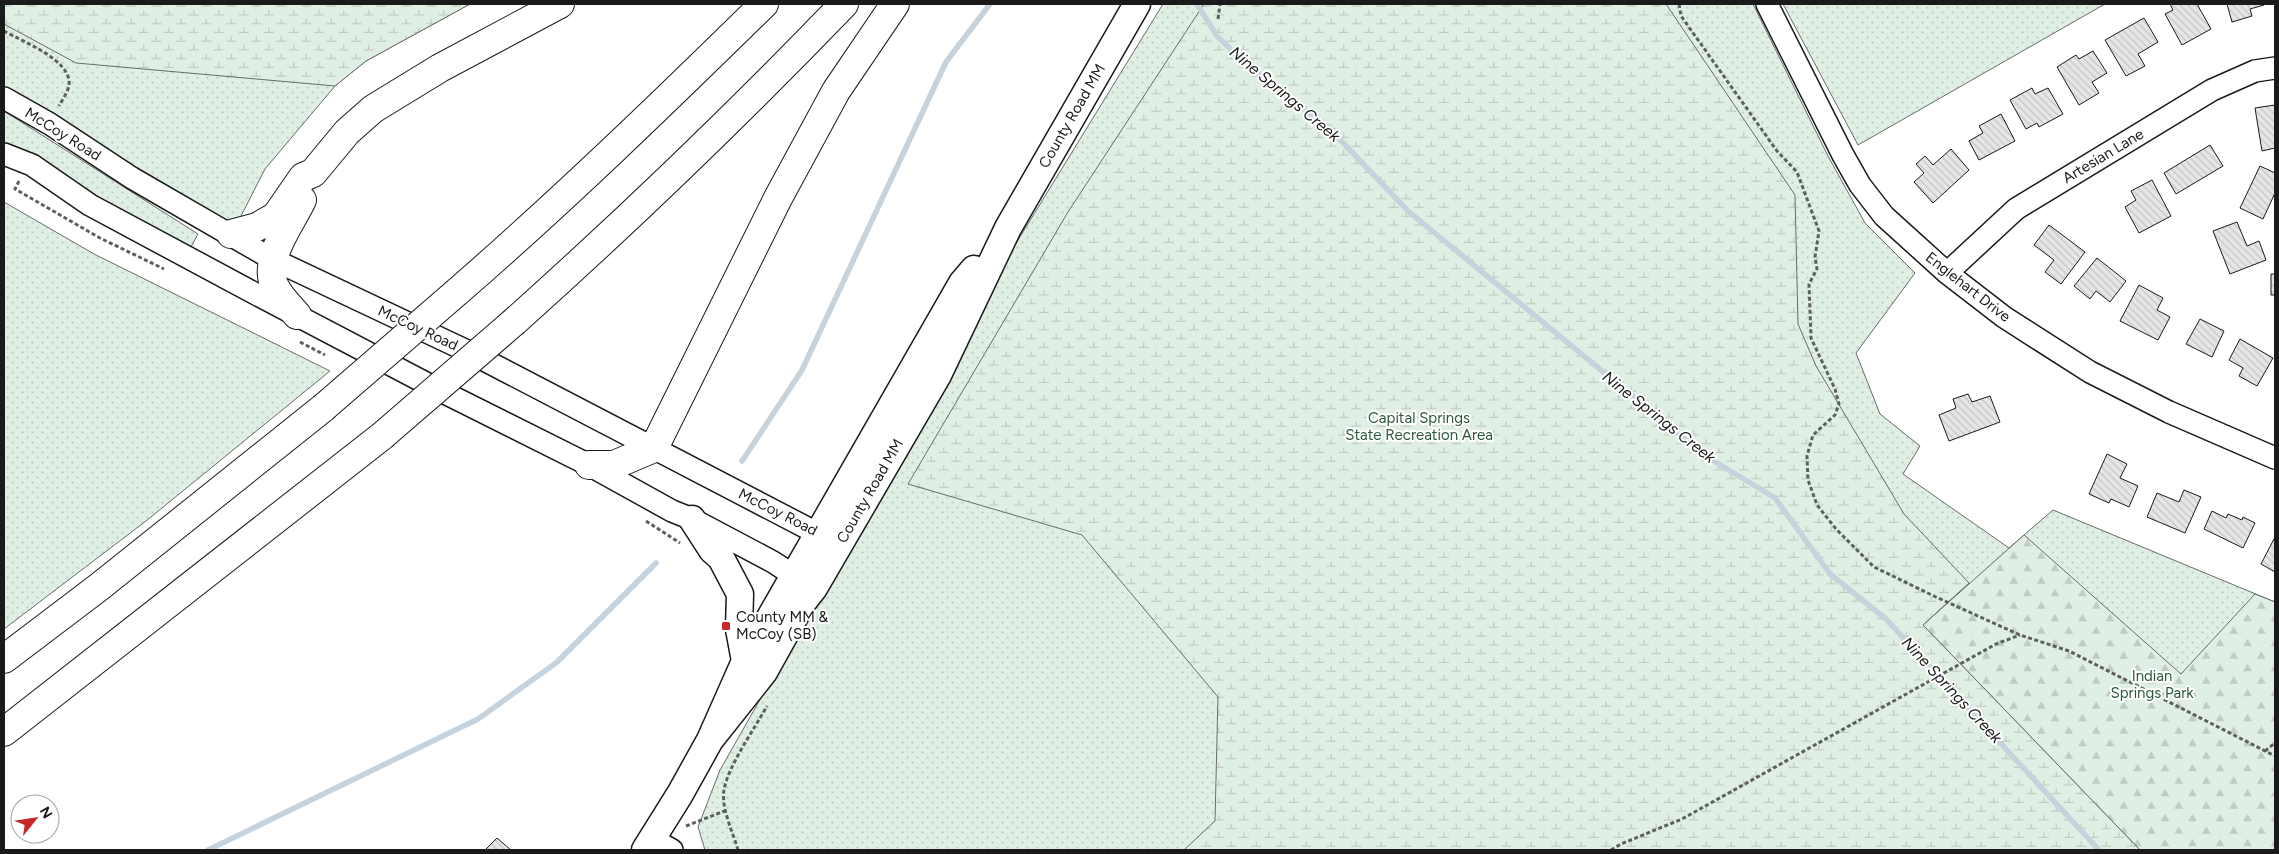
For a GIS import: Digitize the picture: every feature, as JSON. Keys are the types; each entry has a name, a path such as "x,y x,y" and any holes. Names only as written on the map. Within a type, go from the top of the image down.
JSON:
{"highway":[{"path":"231,234 257,227 276,216 302,177 313,173 347,132 373,109 440,68 560,4"},
{"path":"4,659 200,508 323,408 458,292 541,219 615,150 764,4"},
{"path":"4,732 382,436 515,321 702,148 844,4"},
{"path":"590,465 614,465 654,448 782,190 836,91 895,4"},
{"path":"297,316 276,288 271,272 272,259 312,183 313,173"}],"main road":[{"name":"County Road MM","path":"657,846 710,740 745,661 804,581 829,539 962,284 1008,228 1137,4"},
{"path":"692,519 712,550 721,558 740,594 739,629 745,661"},
{"name":"County Road MM","path":"710,740 764,672 803,602 804,581"}],"street":[{"name":"Englehart Drive","path":"1767,4 1843,155 1860,184 1884,216 1948,274 2004,317 2090,372 2169,412 2275,458"},
{"name":"Artesian Lane","path":"1948,274 2016,209 2212,90 2255,71 2275,68"},
{"name":"McCoy Road","path":"4,98 50,124 132,178 272,259 467,351 829,539"},
{"path":"4,154 32,165 90,205 297,316 437,389 590,465 804,581"}],"path":[{"path":"1218,19 1220,4"},
{"path":"1679,4 1681,16 1777,151 1797,172 1819,231 1815,257 1817,269 1809,284 1810,338 1835,389 1839,404 1835,415 1813,435 1807,456 1808,480 1816,506 1836,530 1874,567 1936,598 2020,635 2069,651 2275,756"},
{"path":"1611,850 1682,819 1996,644 2020,635"},
{"path":"738,850 726,810 724,790 730,772 772,698"},
{"path":"2265,751 2275,743"},
{"path":"657,846 726,810"}],"green space":[{"path":"4,4 470,4 366,61 335,86 265,169 237,224 226,224 4,92"},
{"path":"4,4 470,4 366,61 335,86 76,63 4,24"},
{"name":"Capital Springs State Recreation Area","path":"1163,4 1753,4 1828,156 1865,223 1915,273 1856,353 1880,414 1920,446 1903,474 2009,548 2053,510 2275,602 2275,850 705,850 698,827 720,770 892,467 983,297"},
{"name":"Capital Springs State Recreation Area","path":"1204,4 1666,4 1795,195 1798,324 1816,366 1904,514 1969,583 1923,625 2140,850 1184,850 1215,821 1218,697 1082,535 908,484 1068,212"},
{"path":"1783,4 2105,4 1858,145"},
{"path":"4,111 198,234 186,256 4,156"},
{"path":"4,202 94,254 330,371 146,521 4,629"},
{"name":"Indian Springs Park","path":"2024,535 2181,674 2255,594 2275,602 2275,850 2140,850 1923,625"}],"building":[{"path":"2170,4 2197,4 2211,29 2182,45 2165,14 2173,10"},
{"path":"2227,4 2264,5 2250,9 2252,16 2232,22"},
{"path":"2144,18 2158,42 2138,54 2145,66 2126,76 2105,40"},
{"path":"2093,51 2107,73 2092,82 2099,93 2079,105 2057,67 2076,55 2079,59"},
{"path":"2032,88 2035,94 2048,88 2063,114 2039,127 2037,123 2026,129 2010,100"},
{"path":"2275,105 2275,148 2262,151 2255,108"},
{"path":"2001,114 2015,141 1979,160 1969,141 1983,133 1979,126"},
{"path":"2210,145 2223,166 2176,194 2164,173"},
{"path":"1951,149 1969,170 1933,203 1914,182 1924,173 1916,164 1925,156 1933,165"},
{"path":"2260,166 2275,173 2275,193 2263,219 2240,208"},
{"path":"2152,180 2171,216 2139,233 2125,207 2136,200 2131,191"},
{"path":"2237,222 2247,246 2259,241 2266,260 2230,274 2213,231"},
{"path":"2049,225 2085,252 2061,284 2045,272 2054,260 2034,245"},
{"path":"2097,258 2126,281 2110,302 2096,291 2090,299 2074,286"},
{"path":"2271,274 2275,274 2275,295 2271,295"},
{"path":"2139,285 2163,298 2157,310 2170,317 2158,340 2120,321"},
{"path":"2200,319 2224,331 2212,357 2186,344"},
{"path":"2240,339 2273,358 2257,386 2239,376 2243,368 2229,360"},
{"path":"1968,394 1972,402 1990,396 2000,422 1949,441 1939,415 1956,408 1953,399"},
{"path":"2107,454 2127,464 2120,478 2138,486 2129,507 2111,499 2109,503 2089,494"},
{"path":"2184,490 2201,497 2185,533 2147,517 2157,493 2179,502"},
{"path":"2212,511 2226,518 2228,514 2242,520 2243,517 2255,523 2243,548 2204,529"},
{"path":"2275,537 2275,572 2261,564"},
{"path":"497,838 511,850 485,850"}],"waterway":[{"path":"742,461 802,370 946,62 990,4"},
{"name":"Nine Springs Creek","path":"1197,4 1217,36 1250,68 1328,127 1408,211 1704,455 1775,498 1830,574 1886,619 2099,850"},
{"path":"208,850 478,719 556,663 656,563"}],"place":[{"name":"County MM & McCoy (SB)","path":"726,626"}]}
